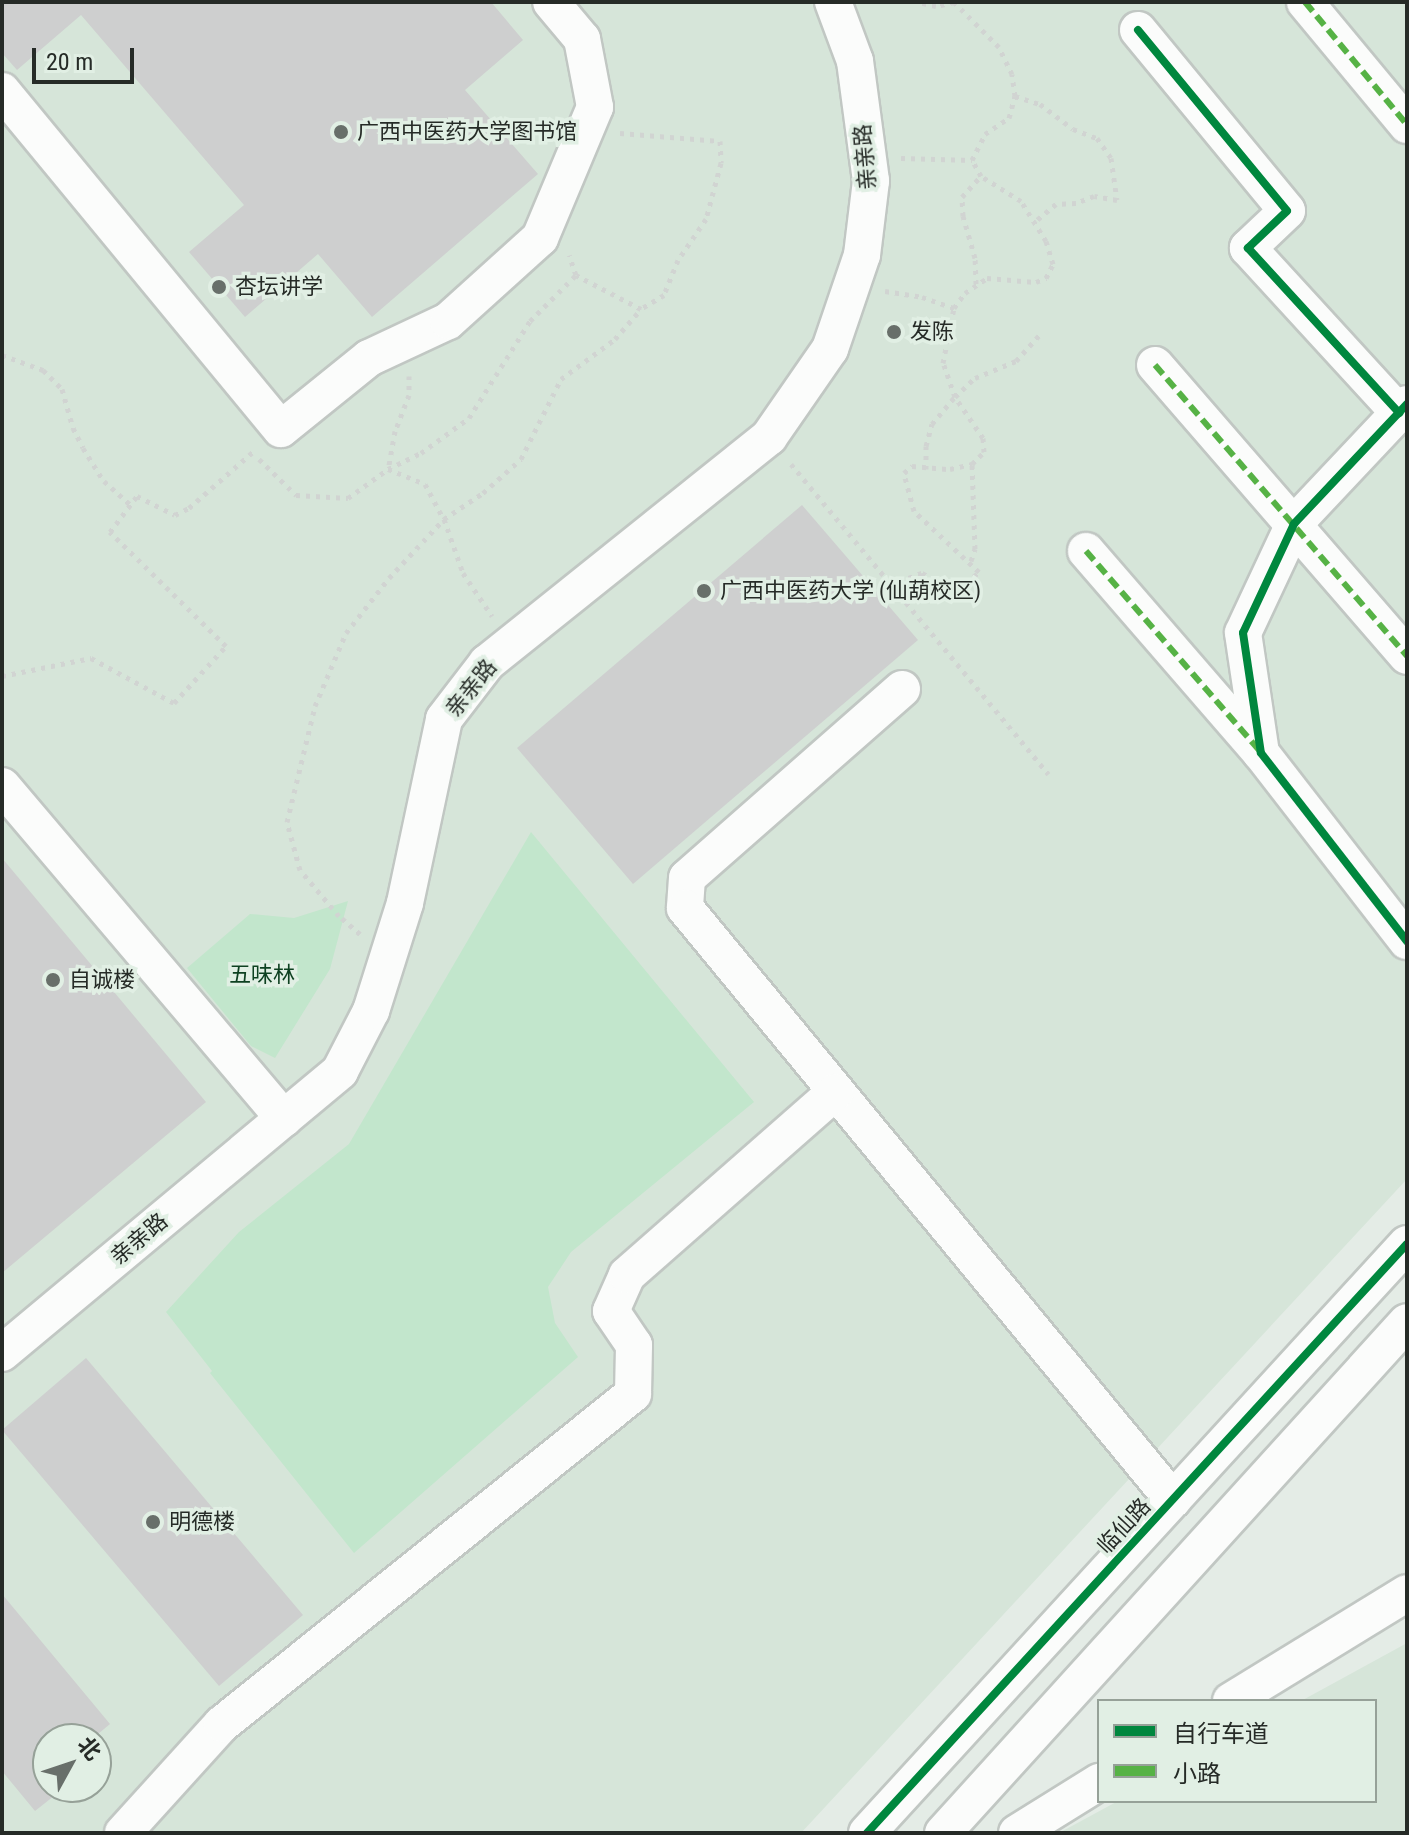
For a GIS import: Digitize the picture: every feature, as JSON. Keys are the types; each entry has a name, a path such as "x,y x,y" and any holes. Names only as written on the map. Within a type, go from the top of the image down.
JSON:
{"street":[{"path":"2,91 281,429 369,358 448,321 540,238 595,107 582,39 551,2"},
{"path":"1305,2 1407,125"},
{"name":"亲亲路","path":"2,1353 340,1071 371,1011 405,903 444,719 487,663 769,437 830,349 862,255 871,181 855,61 836,4"},
{"path":"1138,30 1287,211 1248,248 1403,408 1294,524 1243,633 1261,753"},
{"path":"1155,365 1407,656"},
{"path":"1086,551 1261,753 1407,941"},
{"path":"902,689 687,878 685,908 1173,1500"},
{"path":"2,786 284,1118"},
{"path":"123,1833 222,1724 633,1394 634,1345 611,1311 627,1275 835,1092"},
{"name":"临仙路","path":"867,1833 1407,1244"},
{"path":"943,1833 1407,1322"},
{"path":"1234,1699 1407,1593"},
{"path":"1017,1833 1097,1783"}],"path":[{"path":"918,2 936,6 954,2 999,47 1012,74 1015,96 1009,118 985,134 972,160"},
{"path":"1015,96 1040,104 1058,121 1097,138 1111,158 1117,200 1094,196 1076,203 1056,204 1033,223"},
{"path":"387,958 339,916 300,870 287,822 315,706 346,633 389,578 444,519 483,493 521,459 561,379 615,339 641,309 664,295 678,260 706,219 721,163 720,141 586,130"},
{"path":"868,158 972,160"},
{"path":"890,585 922,573 945,585 966,583 979,572 971,561 914,511 904,473 912,466 950,469 972,464 984,452 983,438 955,397 943,363 954,308 976,284 987,278 1036,282 1046,278 1053,264 1046,241 1021,201 981,176 972,160"},
{"path":"976,284 975,258 963,216 962,197 981,176"},
{"path":"553,207 576,275 641,309"},
{"path":"253,452 296,495 348,498 388,469 421,453 469,418 530,321 576,275"},
{"path":"849,294 890,291 954,308"},
{"path":"926,469 926,446 932,424 975,378 1016,361 1040,334"},
{"path":"388,469 395,431 409,395 410,339"},
{"path":"2,355 43,370 62,389 73,428 83,448 104,481 131,505"},
{"path":"2,676 91,658 174,703 226,646 110,532 137,496 175,515 189,508 281,429"},
{"path":"785,457 1048,774"},
{"path":"971,561 975,549 972,464"},
{"path":"388,469 425,484 444,519 463,573 511,644"}],"shaded area":[{"name":"广西中医药大学 (仙葫校区)","path":"2,2 1407,2 1407,1179 801,1833 2,1833"},
{"path":"1407,1643 1407,1833 1059,1833 1114,1803 1377,1803 1377,1699 1305,1699"}],"green space":[{"path":"531,832 754,1102 571,1252 548,1287 555,1323 578,1357 354,1553 210,1373 212,1371 166,1312 239,1232 349,1144"},
{"name":"五味林","path":"348,901 330,969 275,1058 251,1046 187,968 250,914 294,918"}],"building":[{"name":"广西中医药大学图书馆","path":"2,2 491,2 523,40 465,90 538,174 372,317 318,254 245,317 189,252 244,205 81,15 17,70 2,53"},
{"path":"802,505 918,640 633,884 517,748"},
{"name":"自诚楼","path":"2,858 206,1102 2,1273"},
{"name":"明德楼","path":"86,1358 303,1615 219,1686 2,1430"},
{"path":"2,1594 109,1723 32,1723 32,1803 45,1803 35,1811 2,1771"}],"marked path":[{"path":"1305,2 1407,125"},
{"path":"1155,365 1407,656"},
{"path":"1086,551 1259,750"}],"cycle path":[{"path":"1138,30 1287,211 1248,248 1399,413"},
{"path":"1407,404 1294,524 1243,633 1261,753 1407,941"},
{"path":"867,1833 1407,1244"}],"place":[{"name":"广西中医药大学图书馆","path":"341,132"},
{"name":"杏坛讲学","path":"219,287"},
{"name":"发陈","path":"894,332"},
{"name":"广西中医药大学 (仙葫校区)","path":"704,591"},
{"name":"自诚楼","path":"53,980"},
{"name":"明德楼","path":"153,1522"}]}
